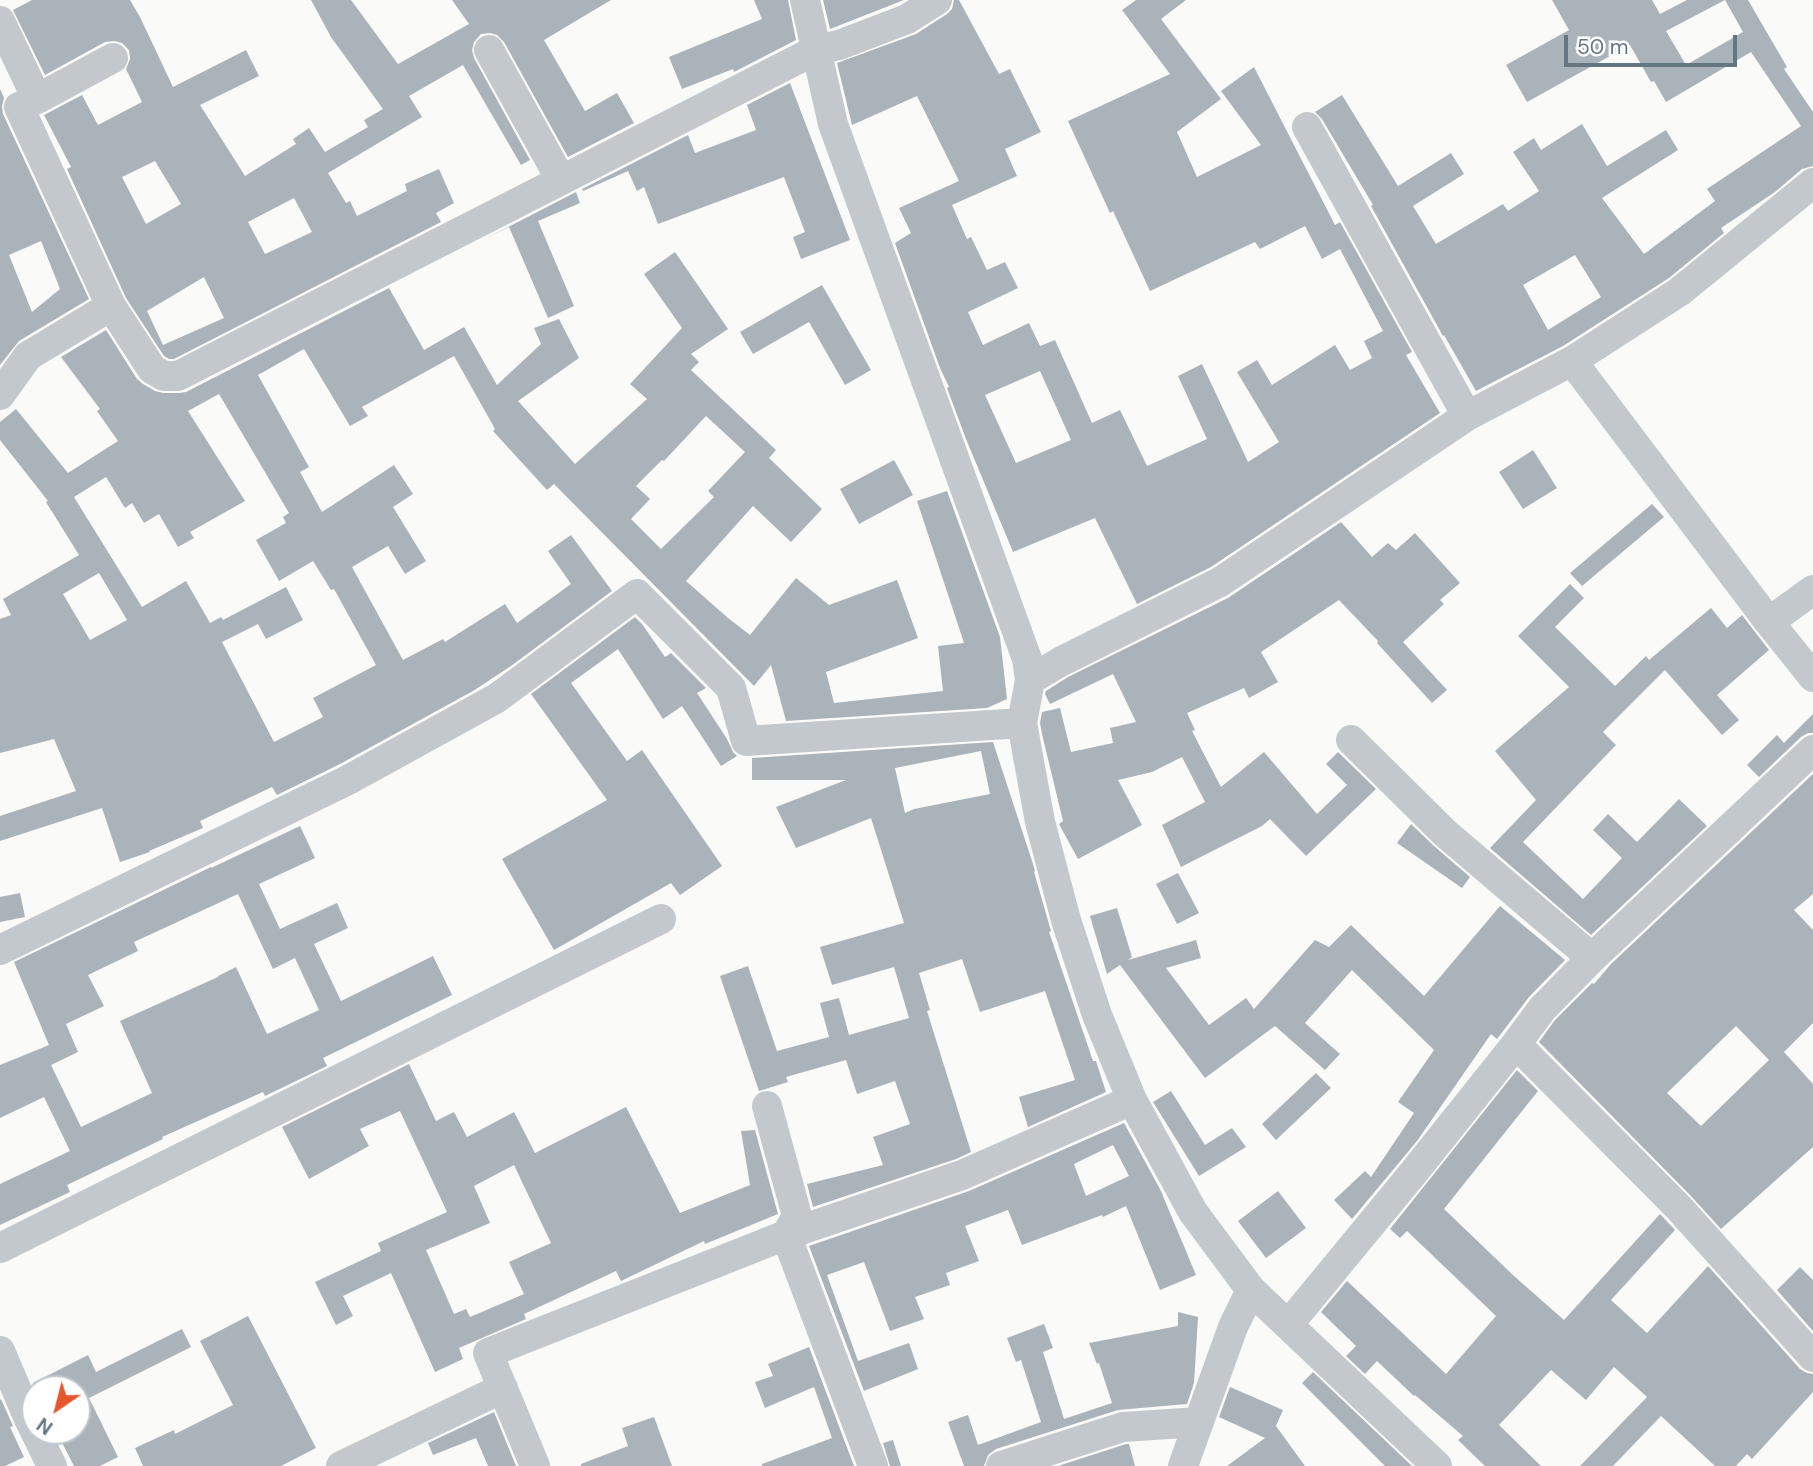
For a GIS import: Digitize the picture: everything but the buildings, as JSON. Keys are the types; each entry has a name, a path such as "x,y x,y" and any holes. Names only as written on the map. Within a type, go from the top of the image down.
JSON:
{"street":[{"path":"805,0 833,124 1027,659 1030,680 1022,723 1040,822 1066,920 1097,1016 1132,1100 1193,1212 1251,1290 1437,1466"},
{"path":"113,58 19,107 111,306 152,369 164,376 178,376 816,50 839,45 907,19 937,0"},
{"path":"0,21 37,99"},
{"path":"489,50 561,180"},
{"path":"1307,127 1467,416"},
{"path":"1030,680 1060,662 1220,582 1467,416 1572,361 1679,292 1813,183"},
{"path":"0,395 28,356 111,306"},
{"path":"1572,361 1813,677"},
{"path":"1769,622 1813,590"},
{"path":"0,950 348,780 497,698 637,594 731,688 746,741 1022,723"},
{"path":"1350,740 1445,833 1592,958"},
{"path":"1288,1325 1415,1171 1542,1009 1592,958 1813,750"},
{"path":"0,1248 661,919"},
{"path":"1516,1044 1679,1208 1813,1357"},
{"path":"535,1466 488,1353 786,1235 962,1175 1132,1100"},
{"path":"766,1106 797,1216 786,1235"},
{"path":"786,1235 873,1466"},
{"path":"1183,1466 1233,1327 1251,1290"},
{"path":"0,1351 52,1466"},
{"path":"341,1466 503,1388"},
{"path":"1001,1466 1123,1427 1199,1422"}]}
